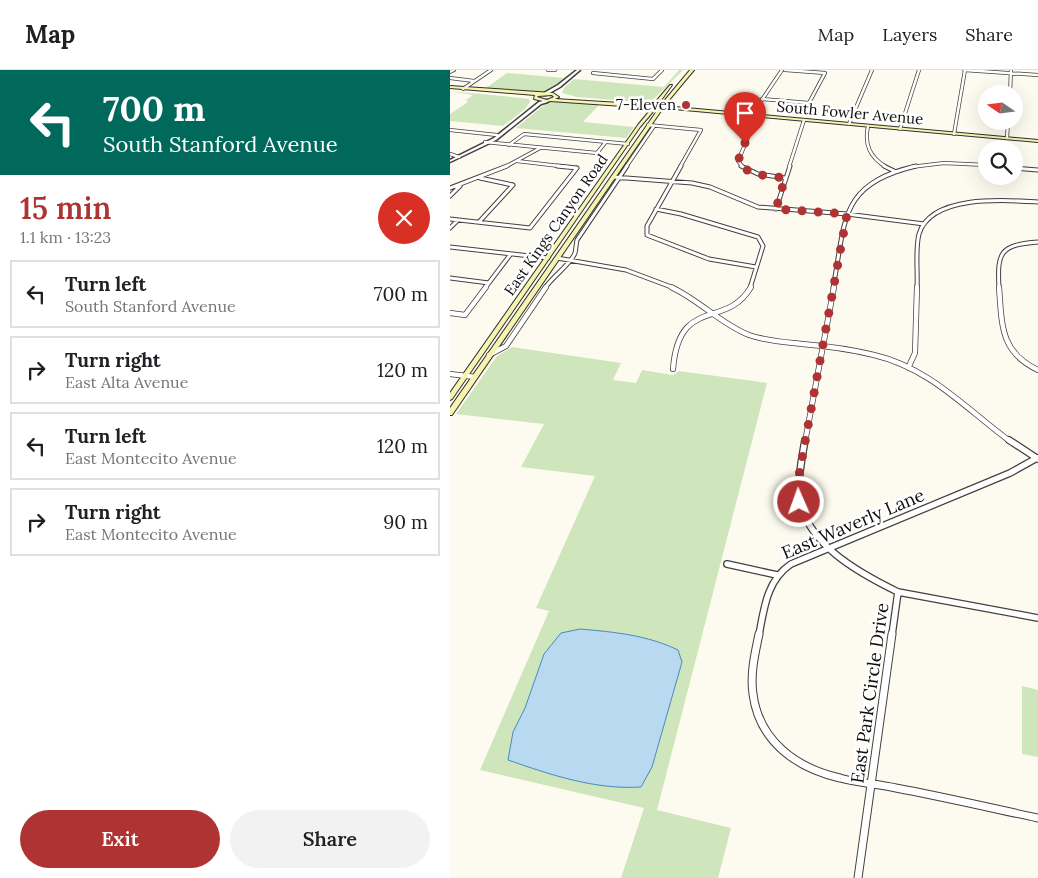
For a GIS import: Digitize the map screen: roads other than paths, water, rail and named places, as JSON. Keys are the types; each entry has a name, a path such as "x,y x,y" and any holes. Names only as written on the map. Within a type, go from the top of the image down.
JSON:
{"main road":[{"path":"679,77 687,70"},
{"path":"680,83 678,81 687,70"},
{"name":"East Kings Canyon Road","path":"450,413 661,107 692,70"},
{"name":"East Kings Canyon Road","path":"450,398 653,107 673,84"},
{"path":"450,88 556,95 653,107"},
{"path":"450,88 528,97 536,100 653,107"},
{"path":"536,100 543,94"},
{"path":"548,100 556,98 556,95"},
{"name":"South Fowler Avenue","path":"653,107 1038,141"},
{"path":"623,162 623,158 630,147 627,146"},
{"path":"557,258 554,255 571,232 571,226"},
{"path":"533,293 533,286 549,262 547,260"}],"street":[{"path":"450,72 454,70"},
{"path":"463,88 491,70"},
{"path":"548,70 555,70"},
{"path":"543,94 560,86 579,70"},
{"path":"620,76 628,70"},
{"path":"593,73 653,79 662,70"},
{"path":"751,116 762,99 783,70 825,73 809,103 762,99"},
{"path":"849,124 872,70"},
{"path":"900,129 919,70"},
{"path":"954,134 965,70 1038,75"},
{"path":"1010,85 1011,72"},
{"path":"450,78 475,81"},
{"path":"556,95 560,86"},
{"path":"487,143 536,100"},
{"path":"450,160 487,143 540,103 548,100"},
{"path":"757,116 738,161 749,171 785,178"},
{"path":"776,209 804,120"},
{"path":"648,126 699,129 700,131 656,210 646,232 655,240 704,258 756,267"},
{"name":"East Kings Canyon Road","path":"489,356 506,346 551,279 571,259 575,253 577,240 654,126"},
{"path":"868,126 866,138 869,153 876,162 894,171"},
{"path":"450,130 497,135"},
{"path":"1007,130 1007,138"},
{"path":"508,145 524,134 627,146"},
{"path":"487,143 597,154 605,143"},
{"path":"450,188 479,178 517,161 540,148"},
{"path":"450,154 457,157"},
{"path":"450,219 530,228 577,168 517,161"},
{"name":"East Park Circle Drive","path":"858,878 898,592 848,564 830,549 816,534 803,513 798,488 847,214 852,200 859,192 894,171 913,166 939,163 978,165"},
{"path":"1023,169 1038,170"},
{"path":"613,176 699,184 747,204 776,209 847,214 924,224"},
{"path":"479,178 512,185 479,222"},
{"path":"450,196 462,184"},
{"path":"909,366 915,353 919,235 924,224 940,211 968,203 999,200 1038,202"},
{"path":"656,210 681,213 718,227 755,235 760,238 763,246 749,289 743,297 734,304 692,322 679,336 675,344 674,369"},
{"path":"450,228 458,220"},
{"path":"1038,242 1021,244 1006,250 999,257 998,267 1008,345 1016,356 1038,370"},
{"path":"450,247 547,260"},
{"path":"450,313 465,315 510,254"},
{"path":"557,258 607,264 630,271 683,293 733,327 750,335 773,340 824,346 875,356 909,366 944,387 1007,440 1038,458"},
{"path":"450,278 489,283"},
{"path":"450,374 474,377"},
{"name":"East Waverly Lane","path":"1038,458 1010,473 789,565 777,575 770,589 753,665 752,698 762,726 778,748 801,764 830,776 888,786 1038,818"},
{"path":"727,564 777,575"},
{"path":"898,592 1038,618"}],"water":[{"path":"580,629 618,633 642,638 678,650 682,662 652,767 641,787 590,784 557,776 508,760 513,732 525,708 544,654 561,633"}],"place":[{"name":"7-Eleven","path":"686,105"}]}
